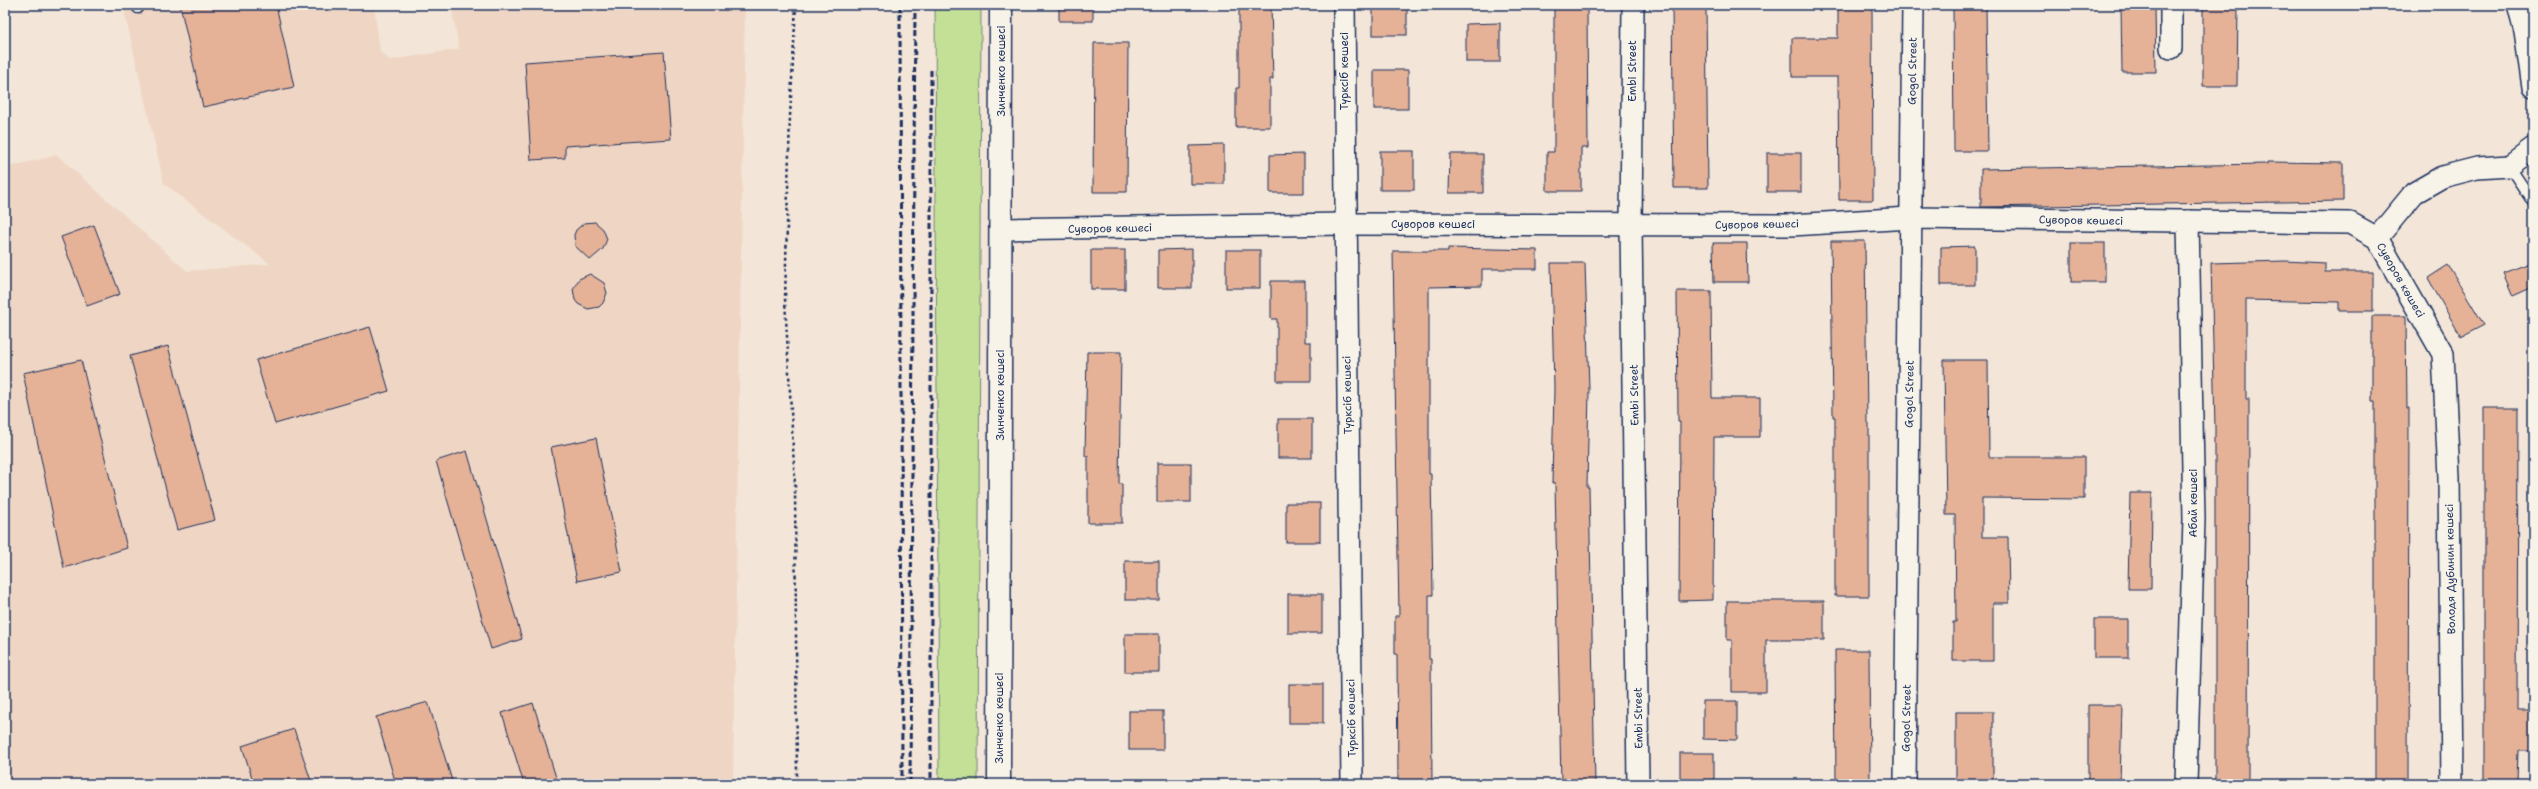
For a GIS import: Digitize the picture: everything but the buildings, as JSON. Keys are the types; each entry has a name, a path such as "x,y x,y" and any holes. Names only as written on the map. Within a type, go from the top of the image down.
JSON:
{"main road":[{"name":"Зинченко көшесі","path":"999,784 1001,5"}],"street":[{"name":"Түрксіб көшесі","path":"1344,5 1345,224 1352,784"},
{"name":"Embi Street","path":"1633,5 1631,225 1638,784"},
{"name":"Gogol Street","path":"1905,784 1913,5"},
{"path":"2171,5 2171,48"},
{"path":"2518,5 2525,32 2533,87"},
{"path":"2377,238 2414,193 2442,177 2477,168 2509,166 2533,148"},
{"name":"Суворов көшесі","path":"1001,229 1345,224 1791,225 1910,218 2350,223 2377,238 2443,354"},
{"name":"Абай көшесі","path":"2186,784 2194,519 2188,221"},
{"name":"Володя Дубинин көшесі","path":"2443,354 2449,477 2452,784"}],"lane":[{"path":"2509,166 2533,202"}],"path":[{"path":"796,5 790,116 785,299 795,485 797,784"}],"shaded area":[{"path":"152,5 374,5 380,52 390,60 459,49 451,5 745,5 733,784 5,784 5,168 57,155 187,271 270,264 164,184 124,10"}],"green space":[{"path":"935,5 981,5 978,784 939,784"}],"railway":[{"path":"900,5 902,784"},
{"path":"910,784 915,5"},
{"path":"931,70 931,784"}]}
